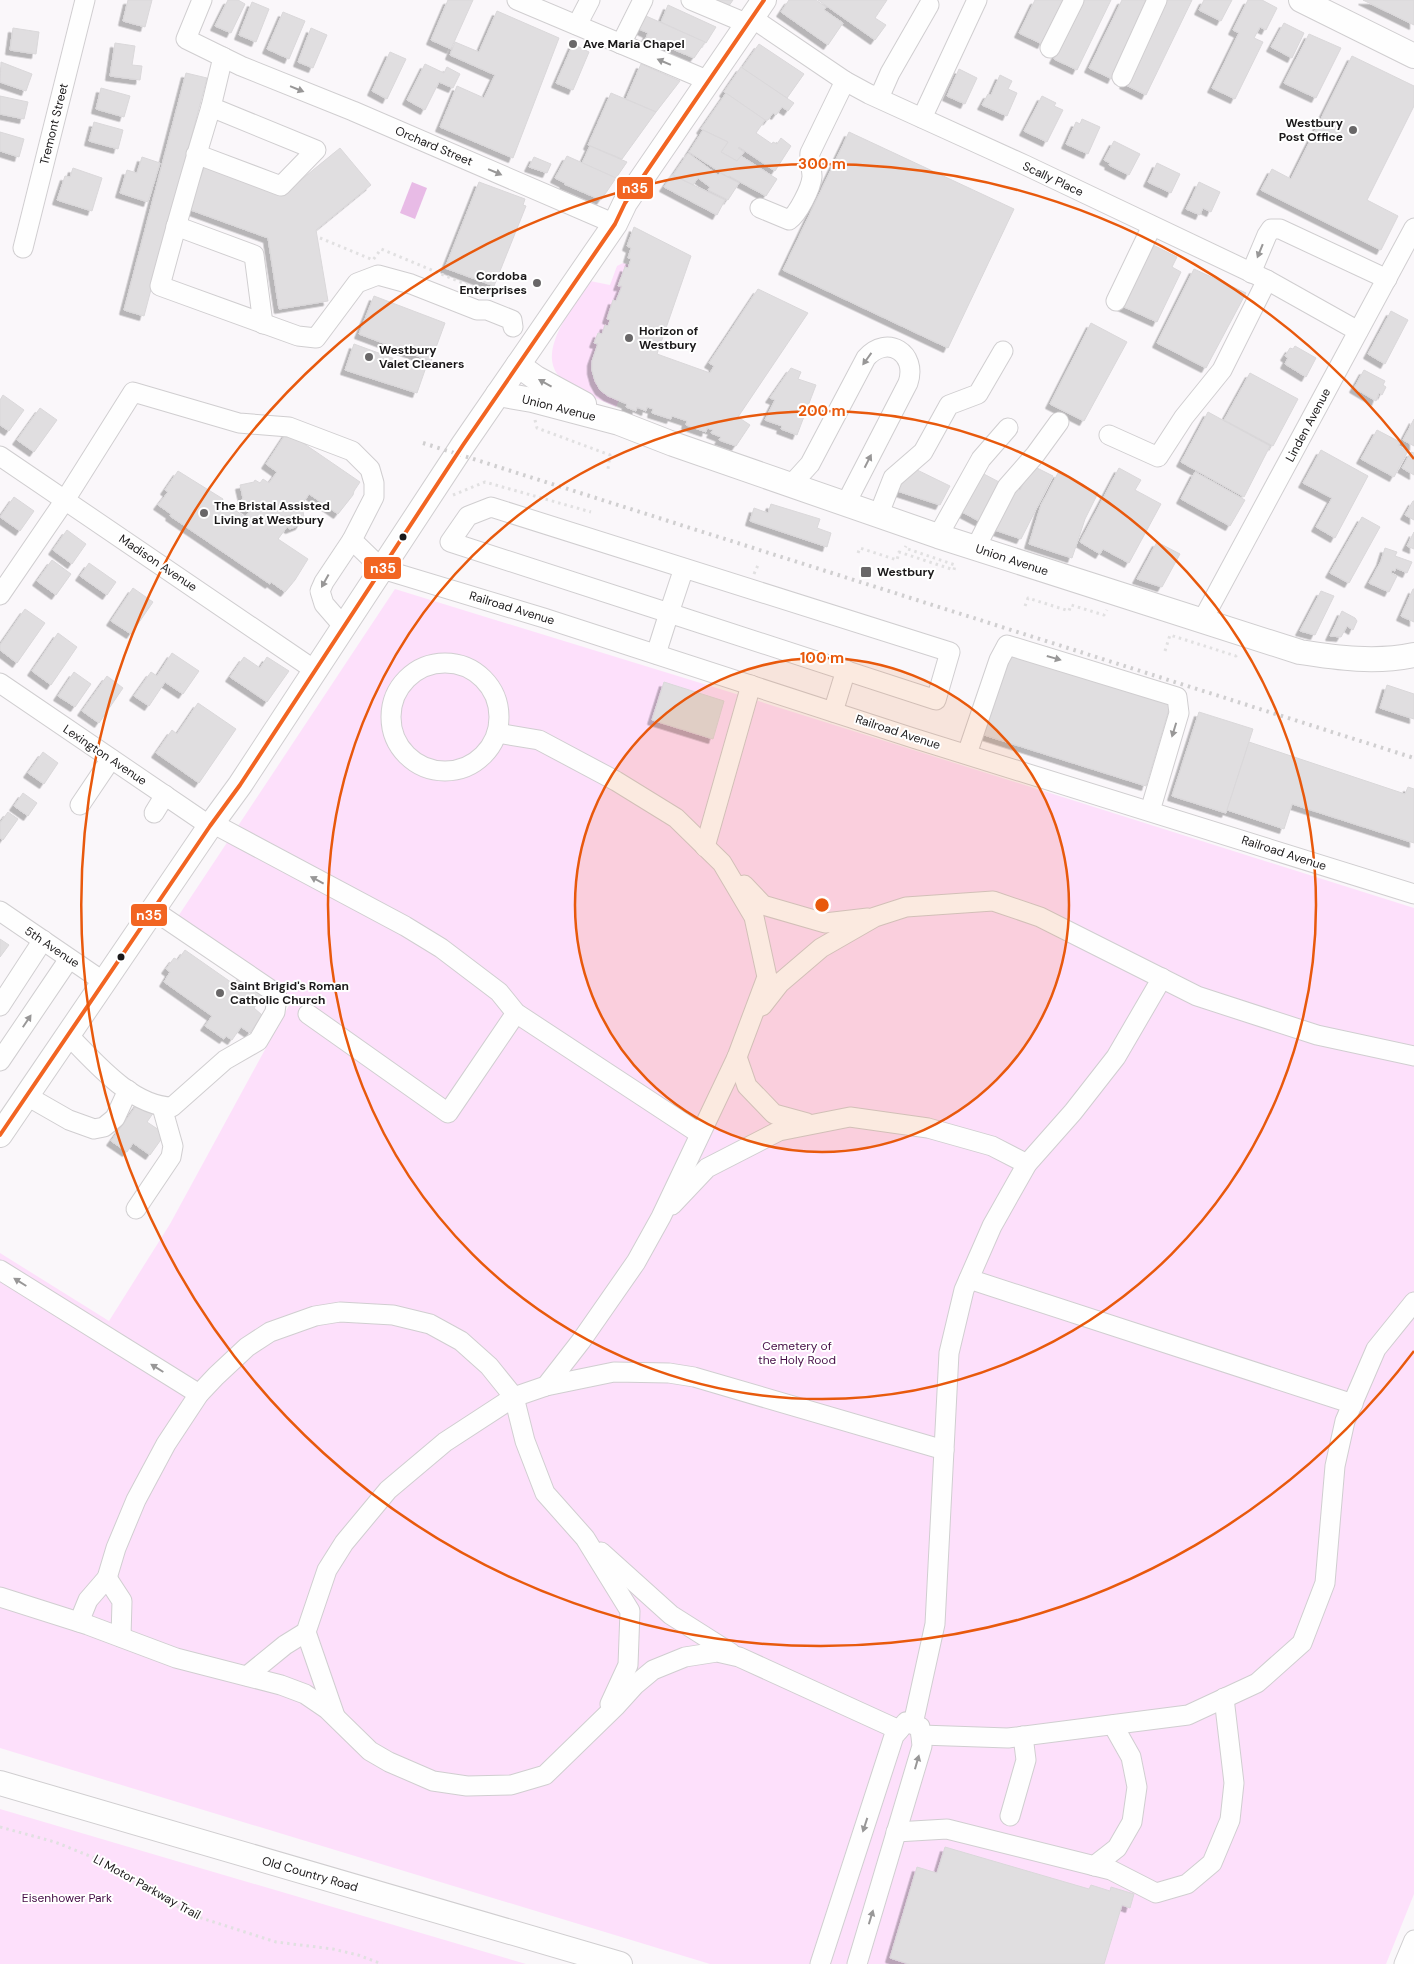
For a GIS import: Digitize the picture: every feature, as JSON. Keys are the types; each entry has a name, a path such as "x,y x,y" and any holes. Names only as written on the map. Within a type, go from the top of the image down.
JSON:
{"main road":[{"path":"1301,0 1414,56"},
{"path":"0,1135 240,784 498,394 615,224 625,203 755,14"},
{"name":"Union Avenue","path":"518,365 536,378 618,423"},
{"name":"Union Avenue","path":"498,394 532,400 618,423 790,486 975,549 1300,652 1351,659 1399,658 1414,655"},
{"name":"Old Country Road","path":"0,1783 620,1964"}],"street":[{"name":"Tremont Street","path":"23,248 85,0"},
{"name":"Orchard Street","path":"202,0 186,39 252,70 362,115 615,224"},
{"path":"517,0 709,81"},
{"path":"577,25 590,0"},
{"path":"621,44 642,0"},
{"name":"Scally Place","path":"691,0 755,14 845,81 1259,277 1358,331"},
{"path":"922,118 977,0"},
{"path":"1050,48 1074,0"},
{"path":"1122,77 1158,0"},
{"path":"878,98 929,5"},
{"path":"222,57 211,107 196,154 160,286 298,336 316,338 357,283 378,275 411,284 477,310 482,320 506,331 513,327 537,336"},
{"path":"760,208 789,220 795,216 811,183 810,153 845,81"},
{"path":"196,154 281,186 316,150 211,107"},
{"path":"176,226 254,255 264,324"},
{"path":"1116,301 1152,226"},
{"name":"Linden Avenue","path":"1202,621 1414,228"},
{"path":"1109,435 1158,457 1184,417 1222,370 1259,277 1267,235 1271,229 1280,229 1387,279"},
{"path":"790,486 810,464 866,358 879,348 896,348 908,359 911,374 845,504"},
{"path":"878,516 894,478 923,452 949,405 978,394 1003,351"},
{"path":"0,595 65,500 133,392 239,423 289,427 352,451 361,458 370,469 374,483 374,497 352,540 320,591 324,604 344,626"},
{"path":"975,549 1007,487 1035,455 1059,422"},
{"path":"938,536 981,459 1008,428"},
{"name":"Madison Avenue","path":"0,456 316,671"},
{"path":"492,508 950,652 936,700 669,612 450,542 468,516 492,508"},
{"path":"352,540 382,569"},
{"path":"656,654 684,568"},
{"name":"Railroad Avenue","path":"382,569 544,618 833,712 1414,894"},
{"path":"968,754 999,660 1007,645 1177,697 1180,713 1150,811"},
{"path":"441,663 459,664 475,671 488,683 496,698 500,715 497,733 489,749 476,762 460,769 441,771 423,767 408,757 397,742 391,725 392,706 398,689 409,676 424,666 441,663"},
{"path":"833,712 846,670"},
{"name":"Lexington Avenue","path":"0,683 165,796 211,824 361,902 442,948 499,992 516,1013 700,1134"},
{"path":"706,847 752,685"},
{"path":"497,733 539,740 616,781 676,818 763,905 825,922 875,917"},
{"path":"80,805 111,759"},
{"path":"154,813 165,796"},
{"path":"546,1386 581,1341 636,1262 661,1217 737,1058 767,976 754,917 722,863"},
{"path":"749,1023 780,982 821,948 875,917 906,907 993,901 1040,917 1197,996 1317,1035 1414,1056"},
{"path":"68,1035 102,1070 128,1090 162,1107 172,1107 225,1060 258,1041 275,1012 278,997 264,985 153,910"},
{"name":"5th Avenue","path":"0,911 104,982"},
{"path":"0,1006 43,940"},
{"path":"0,1061 69,959"},
{"path":"857,1964 922,1746 911,1730 935,1624 950,1353 964,1290 992,1226 1027,1164 1073,1112 1116,1057 1162,978"},
{"path":"308,1014 448,1113 516,1013"},
{"path":"737,1058 747,1086 774,1114 813,1125"},
{"path":"27,1096 69,1120 94,1129 104,1127 115,1118 128,1090"},
{"path":"136,1209 171,1157 173,1146 162,1107"},
{"path":"661,1217 707,1168 779,1131 850,1117 928,1128 992,1146 1027,1164"},
{"path":"0,1270 199,1394"},
{"path":"969,1279 1353,1404"},
{"path":"79,1622 88,1600 107,1578 116,1548 136,1500 166,1444 199,1394 247,1347 270,1332 315,1316 340,1312 393,1315 430,1324 461,1341 476,1353 500,1377 514,1397 525,1441 545,1493 585,1538 671,1616 739,1657 911,1730 1008,1738 1188,1715 1257,1683 1302,1644 1324,1583 1335,1466 1345,1422 1376,1350 1414,1302"},
{"path":"335,1717 306,1632 327,1570 344,1543 388,1490 445,1442 514,1397 546,1386 614,1372 668,1373 694,1377 944,1450"},
{"path":"585,1538 630,1611 628,1664 604,1717"},
{"path":"107,1578 122,1601 121,1637"},
{"path":"0,1597 79,1622 176,1658 281,1684 305,1694 326,1709 370,1750 389,1762 433,1781 467,1786 511,1785 545,1775 635,1685 653,1670 685,1657 717,1652 739,1657"},
{"path":"247,1676 286,1645 306,1632"},
{"path":"855,1857 894,1840 947,1829 1111,1870 1156,1893 1187,1884 1212,1863 1230,1820 1234,1783 1224,1698"},
{"path":"1094,1866 1118,1848 1132,1822 1137,1787 1131,1757 1113,1725"},
{"path":"820,1964 894,1736 911,1730"},
{"path":"1010,1816 1026,1760 1023,1736"},
{"path":"1404,1964 1414,1940"}],"path":[{"path":"535,417 537,428 610,455 608,469"},
{"path":"858,553 860,548 896,560 899,552 954,570 955,565 905,548 906,544"},
{"path":"1025,606 1028,598 1070,611 1071,606 1104,615 1107,609 1099,606"},
{"path":"1165,651 1170,636 1236,656 1239,647"},
{"name":"LI Motor Parkway Trail","path":"0,1827 55,1842 97,1859 192,1915 276,1942 333,1949 358,1955 382,1964"}],"green space":[{"path":"623,263 629,265 628,268 625,267 618,285 622,286 616,301 613,301 607,318 610,320 608,326 605,326 602,334 598,333 591,368 595,380 602,390 619,400 616,407 568,384 554,368 552,356 554,343 560,329 590,281 610,285 617,266"},
{"name":"Cemetery of the Holy Rood","path":"395,589 733,693 1414,908 1414,1894 1386,1964 710,1964 0,1748 0,1253 109,1321 170,1224 292,1000 175,921"},
{"name":"Eisenhower Park","path":"0,1809 526,1964 0,1964"}],"shaded area":[{"path":"412,182 427,188 415,219 400,213"}],"building":[{"path":"128,0 152,0 145,27 123,21"},
{"path":"228,0 238,0 245,4 231,33 215,26"},
{"path":"448,0 473,0 451,49 431,40"},
{"path":"703,0 733,0 726,10"},
{"path":"789,0 816,0 826,7 824,10 843,23 828,45 781,12"},
{"path":"818,0 887,0 875,18 886,25 875,40"},
{"path":"1035,0 1063,0 1042,44 1019,33"},
{"path":"1083,0 1111,0 1077,70 1054,59"},
{"path":"1122,0 1150,0 1112,79 1089,68"},
{"path":"1164,0 1192,0 1146,95 1124,84"},
{"path":"1204,0 1232,0 1221,21 1199,10"},
{"path":"1248,0 1262,0 1277,8 1266,30 1260,27 1254,38 1263,42 1235,99 1212,88 1239,33 1233,30"},
{"path":"1363,0 1414,0 1414,25"},
{"path":"252,2 269,9 256,42 239,35"},
{"path":"668,5 716,27 706,43 661,22"},
{"path":"497,11 559,38 513,158 440,127 457,86 484,98 495,75 450,55 455,42 479,52"},
{"path":"283,12 305,21 289,59 267,49"},
{"path":"646,16 705,42 694,58 646,38 648,33 639,29"},
{"path":"1284,23 1304,33 1292,58 1271,47"},
{"path":"13,28 39,32 36,54 10,50"},
{"path":"311,28 327,35 313,68 298,62"},
{"path":"1309,34 1341,48 1316,98 1284,83"},
{"path":"115,43 135,46 132,65 142,66 140,80 110,76"},
{"path":"573,44 589,52 573,90 556,83"},
{"path":"759,44 804,74 787,98 742,68"},
{"path":"390,52 406,59 387,99 372,91"},
{"path":"1352,56 1414,86 1414,106 1367,200 1398,216 1381,250 1261,190 1272,169 1291,179"},
{"path":"1,62 32,74 26,91 0,82"},
{"path":"425,64 444,73 447,67 460,74 453,88 439,82 425,110 407,100"},
{"path":"641,64 680,81 656,112 626,99"},
{"path":"741,67 794,103 788,111 782,107 776,115 773,113 768,120 765,120 724,92"},
{"path":"959,69 977,78 965,104 947,96"},
{"path":"186,73 207,78 144,316 124,310"},
{"path":"1000,75 1012,81 1008,89 1017,93 1007,116 982,105 988,94 991,95"},
{"path":"101,88 130,96 124,117 96,109"},
{"path":"611,93 656,112 622,159 588,145"},
{"path":"726,93 765,120 756,133 772,144 773,142 777,144 781,138 791,146 775,171 739,147 744,152 737,161 721,152 728,142 701,129"},
{"path":"0,96 28,102 24,119 0,114"},
{"path":"1042,96 1056,103 1054,106 1063,110 1047,142 1024,131"},
{"path":"1082,119 1100,127 1088,154 1066,144 1076,122 1080,124"},
{"path":"94,122 123,130 118,149 89,141"},
{"path":"703,130 728,142 721,152 737,161 741,156 777,179 766,196 728,177 689,152"},
{"path":"0,132 24,139 19,157 0,151"},
{"path":"849,132 1014,209 948,348 783,270"},
{"path":"1114,141 1140,154 1129,175 1109,165 1110,163 1104,160"},
{"path":"590,146 627,162 616,178 582,163"},
{"path":"340,148 371,185 316,230 328,301 279,309 268,238 188,209 206,163 285,193"},
{"path":"688,153 718,175 720,173 739,183 728,200 708,190 710,187 698,178 693,185 673,175"},
{"path":"567,156 616,178 601,200 564,184 555,178"},
{"path":"142,157 160,163 148,202 120,193 127,170 137,173"},
{"path":"534,157 551,164 547,173 529,167"},
{"path":"1157,163 1180,174 1171,193 1148,182"},
{"path":"73,168 102,178 92,211 57,200 65,176 70,177"},
{"path":"672,175 725,200 717,215 664,187"},
{"path":"479,182 525,199 523,205 526,206 494,286 445,268"},
{"path":"1199,182 1220,192 1211,212 1203,208 1200,215 1186,209"},
{"name":"Horizon of Westbury","path":"634,227 691,256 657,354 710,373 714,366 709,363 758,289 808,313 738,417 750,425 736,446 719,440 721,437 711,433 713,430 707,428 706,432 686,425 687,421 672,416 671,419 652,413 653,409 647,407 646,411 637,407 636,411 626,407 627,404 608,396 600,390 595,381 592,361 598,344 594,343 598,333 602,334 605,325 608,326 610,320 607,319 613,300 616,301 622,286 618,286 625,267 628,268 631,259 628,258 631,248 627,246"},
{"path":"1151,244 1177,257 1172,267 1181,272 1157,322 1122,306"},
{"path":"1194,269 1246,293 1206,368 1157,343"},
{"path":"374,296 445,323 431,361 359,334"},
{"path":"1391,311 1408,320 1385,364 1368,354"},
{"path":"1091,323 1127,342 1084,421 1050,404"},
{"name":"Westbury Valet Cleaners","path":"354,344 425,370 417,393 345,370"},
{"path":"1295,346 1316,358 1306,377 1285,364 1288,358 1285,356 1290,348 1293,349"},
{"path":"791,368 801,372 798,379 816,385 797,435 781,429 782,426 765,420 775,400 770,398"},
{"path":"1364,370 1385,381 1383,385 1386,387 1382,395 1379,393 1376,401 1354,388"},
{"path":"1250,373 1298,399 1273,446 1224,420"},
{"path":"3,395 24,410 9,431 0,425 0,400"},
{"path":"40,408 57,420 34,452 17,440"},
{"path":"1208,412 1270,446 1244,497 1181,462"},
{"path":"1414,419 1414,446 1403,440"},
{"path":"1377,430 1400,442 1398,446 1408,451 1394,477 1361,459"},
{"name":"The Bristal Assisted Living at Westbury","path":"287,432 360,482 353,495 338,514 309,494 301,506 305,508 303,511 304,518 300,525 290,529 287,527 278,539 308,559 285,592 271,582 270,584 170,516 171,514 158,505 168,492 165,490 178,471 223,499 222,501 245,517 250,511 244,507 246,504 241,500 243,498 240,485 254,482 255,480 260,483 263,479 269,483 277,472 266,464"},
{"path":"1321,450 1368,476 1335,538 1316,527 1332,498 1303,483"},
{"path":"1411,452 1414,453 1414,475 1402,468"},
{"path":"1033,466 1053,476 1021,539 989,528 1015,487 1020,490"},
{"path":"911,467 950,486 940,505 897,491"},
{"path":"1119,468 1141,480 1135,490 1161,504 1129,563 1103,549 1100,554 1080,542"},
{"path":"980,472 1001,483 981,522 960,511"},
{"path":"1195,472 1245,500 1230,526 1181,499"},
{"path":"1058,473 1098,493 1085,519 1072,558 1029,544 1041,505"},
{"path":"14,497 34,511 20,531 0,517"},
{"path":"1414,501 1414,520 1405,515"},
{"path":"771,504 820,519 817,528 831,533 827,547 750,521 754,508 768,513"},
{"path":"1362,517 1380,527 1349,583 1330,573"},
{"path":"67,530 86,544 72,564 53,550"},
{"path":"1414,532 1414,549 1407,546"},
{"path":"1157,542 1180,554 1162,587 1137,579"},
{"path":"1385,548 1397,552 1395,556 1412,562 1407,573 1396,568 1395,571 1392,570 1391,573 1397,576 1389,592 1369,583 1381,561"},
{"path":"52,560 71,574 56,595 37,581"},
{"path":"89,563 116,582 107,595 80,576"},
{"path":"133,588 153,602 131,634 111,621"},
{"path":"1414,589 1414,622 1401,616"},
{"path":"1321,591 1334,596 1315,635 1300,631"},
{"path":"25,609 45,623 17,663 0,650 0,645"},
{"path":"1342,611 1357,621 1353,630 1347,626 1341,637 1330,636"},
{"path":"58,633 77,647 51,685 32,671"},
{"path":"1011,649 1172,699 1146,786 984,735"},
{"path":"172,653 199,671 183,694 165,682 149,706 134,696 151,672 157,676"},
{"path":"244,657 260,668 267,657 289,671 267,702 230,677"},
{"path":"74,672 91,684 75,707 58,696"},
{"path":"107,676 123,688 99,723 82,711"},
{"path":"664,682 724,701 713,739 652,720"},
{"path":"1387,685 1414,694 1414,719 1380,708"},
{"path":"198,703 236,729 199,783 156,753 172,730 177,734"},
{"path":"1199,712 1253,729 1226,813 1172,796"},
{"path":"1249,742 1405,794 1408,787 1414,789 1414,843 1292,804 1284,829 1227,810"},
{"path":"43,752 58,763 44,784 28,773"},
{"path":"23,793 37,803 28,816 14,806"},
{"path":"8,812 18,819 3,840 0,838 0,823"},
{"path":"0,939 9,945 0,957"},
{"name":"Saint Brigid's Roman Catholic Church","path":"185,950 235,985 242,975 263,995 254,1008 262,1015 250,1033 241,1027 232,1040 226,1036 224,1039 205,1026 212,1016 164,982 170,972 166,969 174,958 178,960"},
{"path":"139,1102 154,1112 147,1122 165,1134 150,1155 133,1143 127,1152 111,1141"},
{"path":"945,1847 1089,1889 1091,1885 1110,1891 1111,1887 1134,1894 1130,1908 1122,1905 1104,1964 909,1964 890,1958 917,1867 937,1873"}],"railway":[{"path":"423,443 1414,758"}],"transit line":[{"name":"n35","path":"0,1135 210,826 240,785 463,445 615,224 625,203 764,0"}],"place":[{"name":"Ave Maria Chapel","path":"573,44"},
{"name":"Westbury Post Office","path":"1353,130"},
{"name":"Cordoba Enterprises","path":"537,283"},
{"name":"Horizon of Westbury","path":"629,338"},
{"name":"Westbury Valet Cleaners","path":"369,357"},
{"name":"The Bristal Assisted Living at Westbury","path":"204,513"},
{"name":"Westbury","path":"866,572"},
{"name":"Saint Brigid's Roman Catholic Church","path":"220,993"}]}
